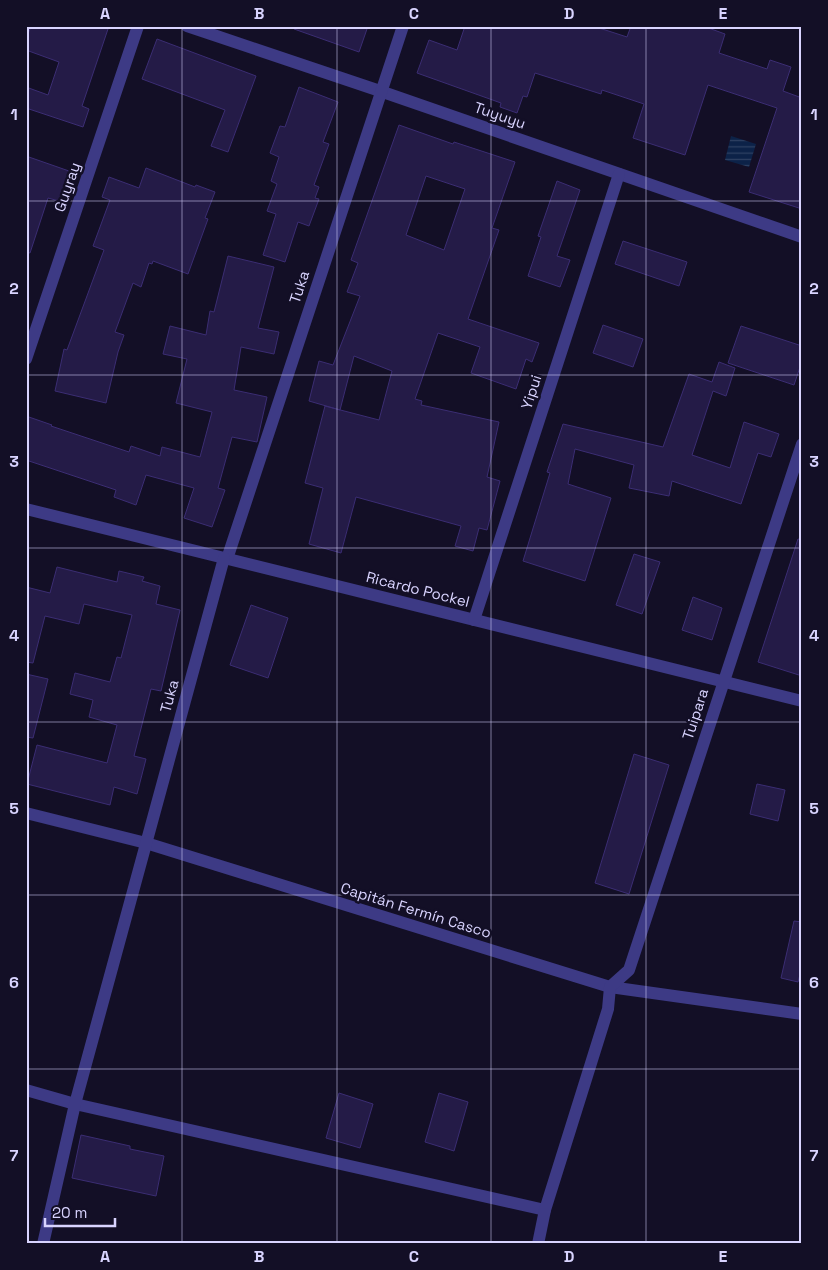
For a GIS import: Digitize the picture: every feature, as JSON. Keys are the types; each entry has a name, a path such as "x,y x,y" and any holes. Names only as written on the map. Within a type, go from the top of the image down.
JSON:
{"street":[{"name":"Guyray","path":"26,359 138,26"},
{"name":"Tuyuyu","path":"187,26 802,237"},
{"name":"Tuka","path":"43,1244 75,1104 225,558 403,26"},
{"name":"Yipui","path":"474,620 619,174"},
{"name":"Tuipara","path":"610,987 629,970 802,444"},
{"name":"Ricardo Pockel","path":"26,509 802,701"},
{"name":"Capitán Fermín Casco","path":"26,813 146,843 610,987 802,1014"},
{"path":"538,1244 545,1210 608,1009 610,987"},
{"path":"26,1090 75,1104 545,1210"}],"water":[{"path":"731,136 756,144 749,167 725,160"}],"building":[{"path":"31,26 109,26 82,106 89,109 83,127 26,108 26,87 48,95 59,62 26,50 26,40"},
{"path":"294,26 368,26 359,52 294,29"},
{"path":"465,26 593,26 627,37 631,26 703,26 725,34 719,53 767,69 770,60 791,67 783,91 802,98 802,209 749,192 777,108 708,85 685,155 633,138 644,104 602,90 601,94 535,73 527,97 523,96 517,113 500,107 501,103 417,73 429,40 457,50"},
{"path":"157,39 256,76 228,152 211,146 225,110 142,79"},
{"path":"299,87 338,102 323,142 329,144 314,185 319,187 315,198 319,199 309,226 298,222 285,262 263,255 276,214 267,211 277,184 271,181 279,157 270,153 280,126 285,127"},
{"path":"399,125 453,144 454,142 515,162 492,228 499,230 468,319 539,343 532,362 526,359 516,389 471,373 480,347 438,333 415,399 422,401 421,405 499,422 487,477 500,481 487,530 479,528 473,551 455,546 461,526 356,497 341,553 309,544 323,488 305,483 325,406 336,409 309,401 319,361 333,365 360,296 347,292 358,263 351,260","holes":["426,176 465,189 444,250 406,235","354,356 392,371 379,420 340,410"]},
{"path":"26,156 69,171 59,201 48,198 30,253 26,252"},
{"path":"146,168 195,187 196,185 215,192 205,218 208,219 188,274 153,261 152,264 149,263 141,287 133,283 115,332 124,335 106,403 55,391 64,349 67,350 104,250 93,246 110,200 102,197 109,177 139,188"},
{"path":"557,181 580,190 557,256 570,260 560,287 528,276 541,237 538,236"},
{"path":"623,241 687,262 679,286 615,264"},
{"path":"228,256 274,267 258,328 279,332 274,354 241,347 234,390 267,397 257,442 232,437 218,488 225,490 212,527 184,518 194,488 146,475 136,505 114,497 116,490 26,460 26,416 129,452 131,446 160,456 162,447 200,457 212,412 176,403 187,359 163,354 170,326 206,335 210,311 214,312"},
{"path":"603,325 643,339 633,367 593,353"},
{"path":"741,326 802,346 802,361 794,385 728,363"},
{"path":"719,362 735,368 726,396 713,391 692,455 730,468 744,422 779,434 771,457 758,453 741,504 672,481 669,496 629,488 634,465 575,449 568,484 611,498 585,581 523,561 550,473 547,472 563,424 663,447 689,374 712,382"},
{"path":"798,539 802,540 802,676 758,662"},
{"path":"634,554 660,562 642,614 616,605"},
{"path":"57,567 117,582 119,571 144,577 142,581 160,586 156,604 180,610 161,691 151,689 134,756 146,759 137,794 114,787 110,805 27,784 37,745 107,763 117,725 89,717 93,700 70,694 75,673 110,682 117,657 121,658 132,615 84,604 79,624 45,616 33,663 26,662 26,587 50,593"},
{"path":"693,597 722,608 712,640 682,630"},
{"path":"251,605 288,618 268,678 230,665"},
{"path":"26,674 48,679 33,738 26,737"},
{"path":"634,754 669,765 629,894 595,883"},
{"path":"757,784 785,790 778,821 750,814"},
{"path":"794,921 802,922 802,967 798,982 781,978"},
{"path":"339,1093 373,1104 360,1148 326,1138"},
{"path":"439,1093 468,1102 454,1151 425,1142"},
{"path":"81,1135 130,1146 130,1149 164,1156 156,1196 72,1178"}]}
